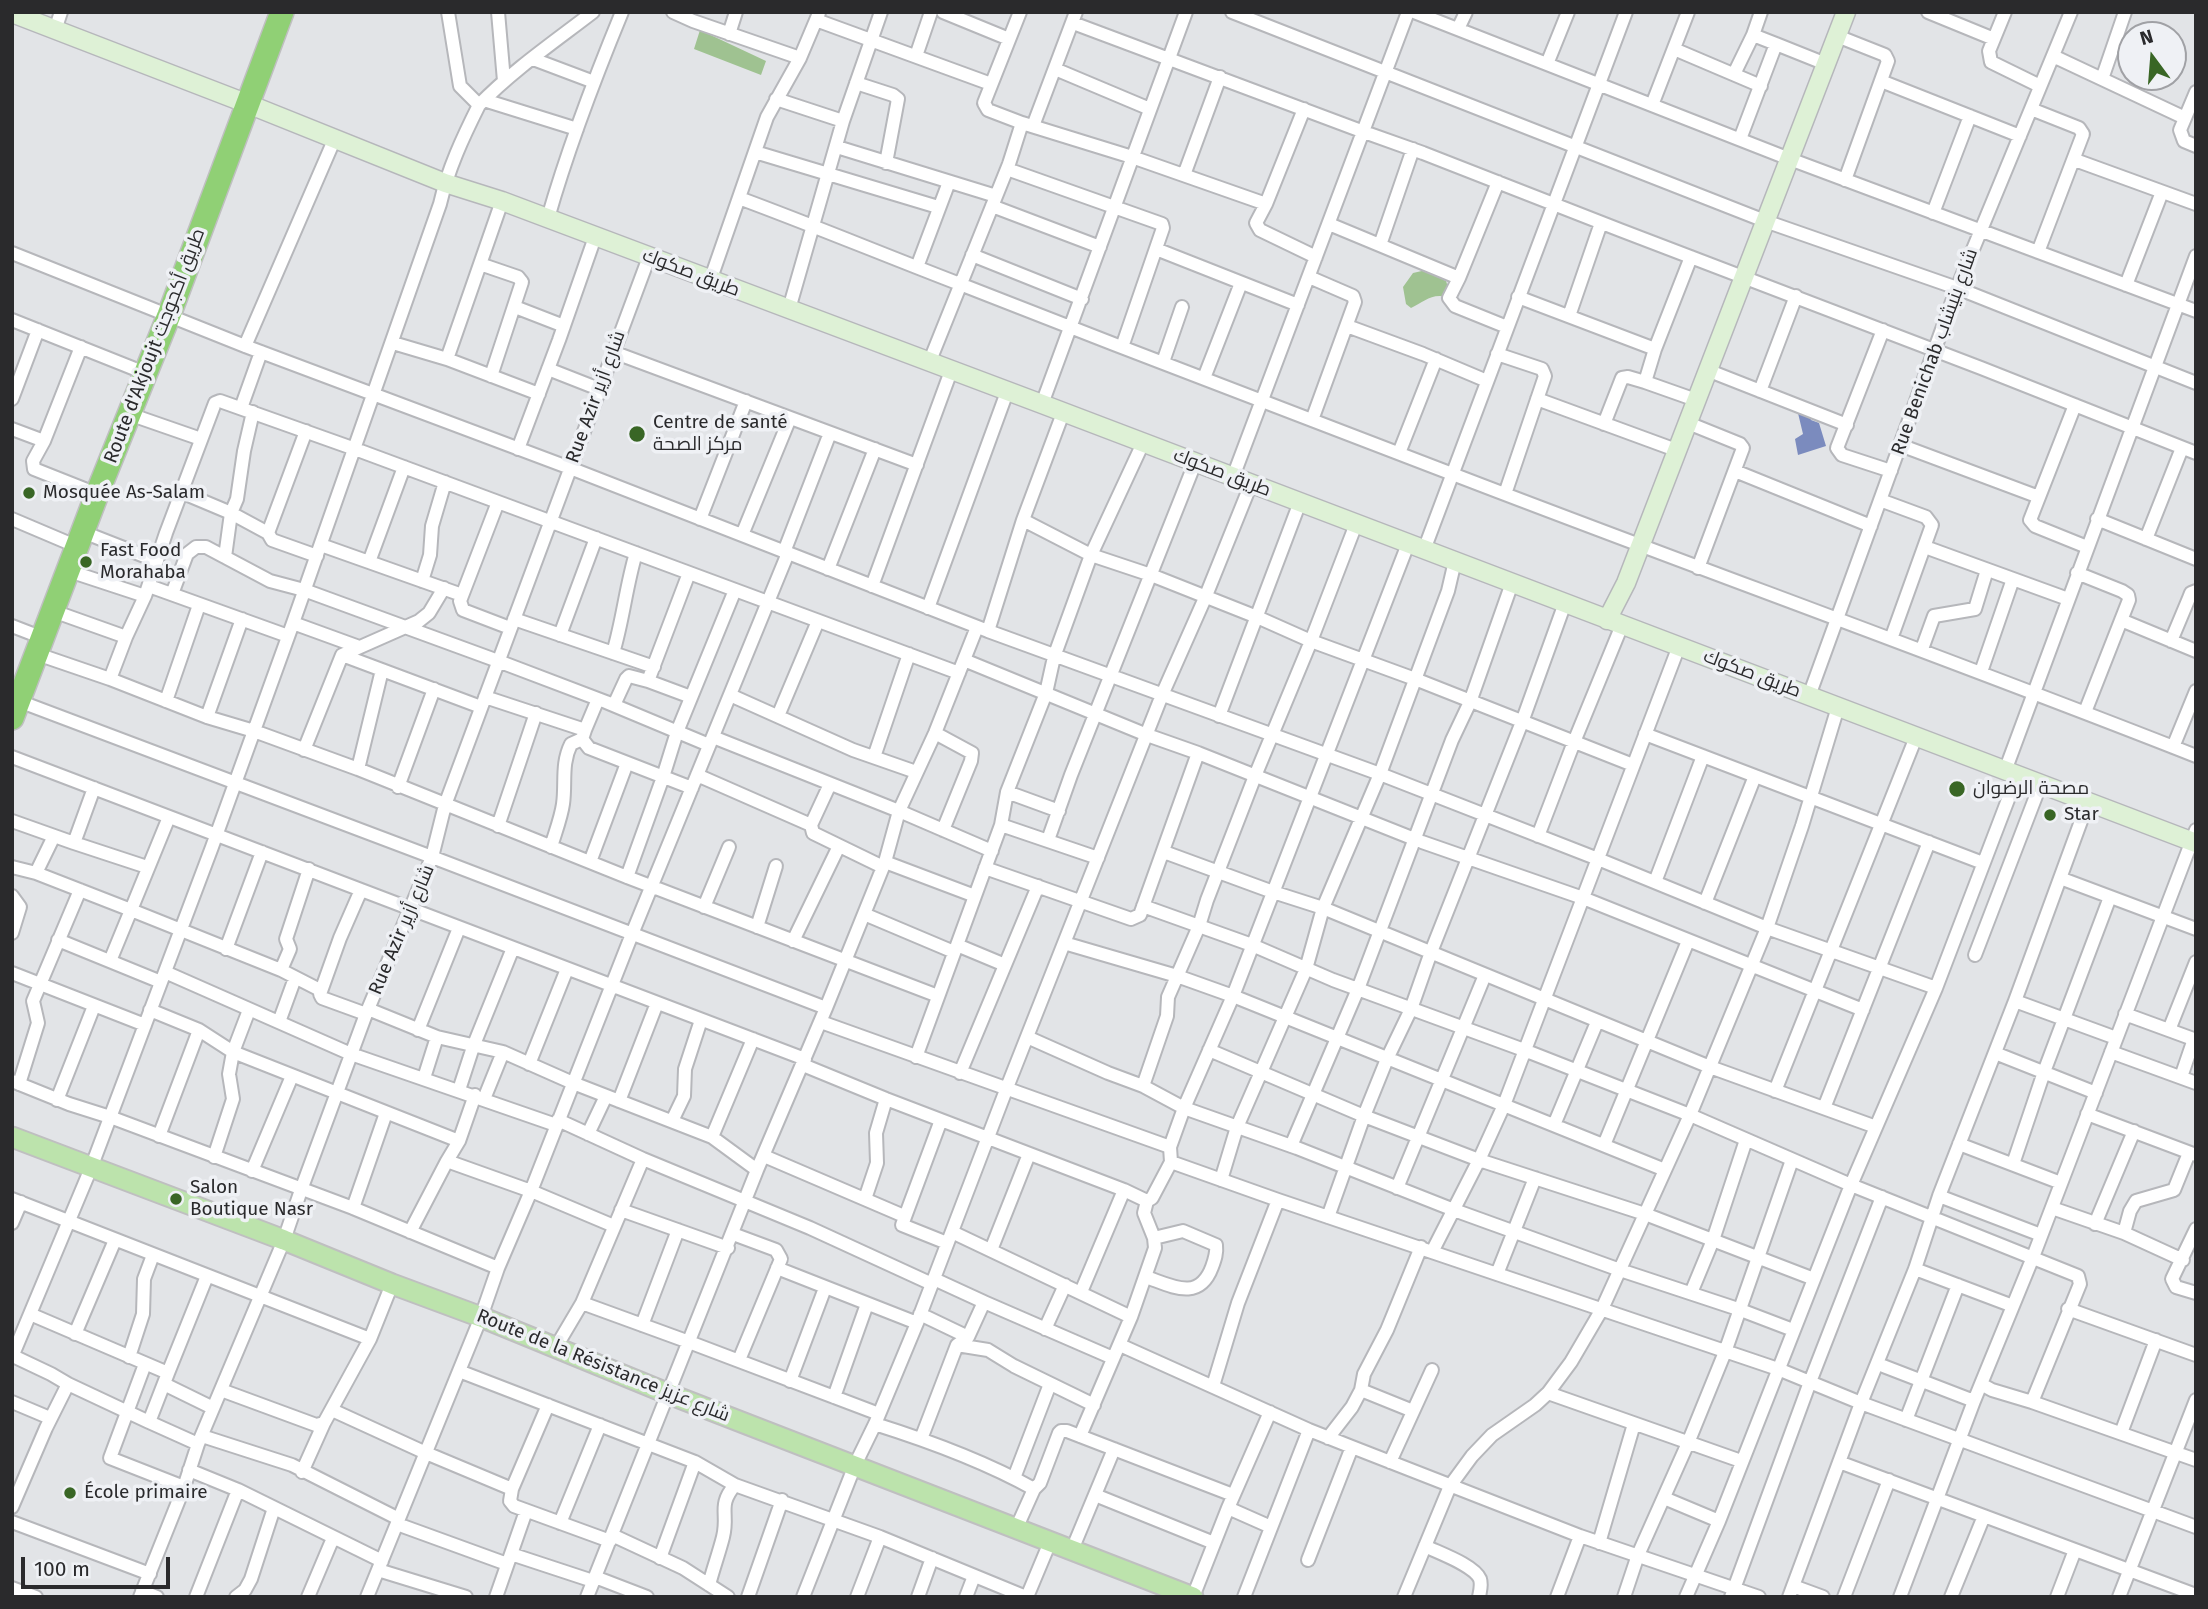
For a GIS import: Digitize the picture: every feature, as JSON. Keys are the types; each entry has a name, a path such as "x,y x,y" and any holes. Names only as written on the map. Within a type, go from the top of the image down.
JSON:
{"highway":[{"name":"Route d'Akjoujt طريق أكجوجت","path":"14,706 169,316 282,12"}],"main road":[{"name":"Route de la Résistance شارع عزيز","path":"12,1137 284,1240 669,1394 1193,1597"}],"street":[{"path":"55,30 61,12"},
{"path":"448,12 460,86 481,102 577,129"},
{"path":"498,12 504,81"},
{"path":"593,12 481,102 445,183 393,343 217,835 91,1168 12,1356 149,1422 200,1440 292,1465 398,1521 509,1559 594,1579 647,1597"},
{"path":"548,218 561,173 622,12"},
{"path":"673,12 800,58"},
{"path":"729,34 736,12"},
{"path":"789,309 844,121 881,12"},
{"path":"916,56 931,12"},
{"path":"943,12 1009,39"},
{"path":"1020,12 984,103 986,108 1028,125 1132,157 1266,204"},
{"path":"1042,404 1186,12"},
{"path":"1232,12 1765,221 1957,288 2196,383"},
{"path":"1233,477 1408,12"},
{"path":"1414,12 1789,159 2196,311"},
{"path":"1458,29 1466,12"},
{"path":"1547,64 1568,12"},
{"path":"1080,1436 1120,1345 1155,1248 1144,1213 1147,1201 1152,1198 1171,1162 1170,1147 1184,1108 1233,996 1363,661 1452,474 1626,12"},
{"path":"1652,105 1689,12"},
{"path":"1734,74 1761,12"},
{"path":"1538,836 1574,742 1626,583 1846,12"},
{"path":"1928,12 1994,39"},
{"path":"2005,12 1989,51 1991,62 2040,86"},
{"name":"Rue Benichab شارع بنيشاب","path":"1810,695 1957,288 2071,12"},
{"path":"2102,79 2125,12"},
{"name":"طريق صكوك","path":"12,13 445,183 548,218 1042,404 2088,802 2194,838"},
{"path":"710,281 767,117 800,58 817,16 871,40 992,83"},
{"path":"929,363 1007,169 1055,68 1074,17 1169,58 1796,296 2196,453"},
{"path":"1753,35 1826,64"},
{"path":"1837,36 1887,57 1888,61 1845,180"},
{"path":"1740,139 1776,44"},
{"path":"1674,49 1760,86"},
{"path":"2053,56 2185,118"},
{"path":"533,59 594,82"},
{"path":"1055,68 1150,109"},
{"path":"1184,175 1220,77"},
{"path":"1881,81 2020,136"},
{"path":"856,83 898,99 886,163"},
{"path":"2196,92 2180,135 2184,141 2196,146"},
{"path":"776,99 844,121"},
{"path":"1304,109 1256,223 1260,230 1316,257"},
{"path":"2031,109 2082,131 2082,141 2038,252"},
{"path":"1933,213 1970,117"},
{"path":"246,346 335,138"},
{"path":"837,147 949,182 1100,247"},
{"path":"1380,245 1413,149"},
{"path":"755,152 938,207"},
{"path":"2075,160 2196,204"},
{"path":"1007,169 1162,224 1156,250 1122,347"},
{"path":"917,267 949,182"},
{"path":"1497,182 1460,278 1449,298 1451,304 1507,327"},
{"path":"2126,285 2162,192"},
{"path":"739,198 1452,474 1698,568 1922,649 2196,756"},
{"path":"447,359 502,201"},
{"path":"1569,316 1601,223"},
{"path":"1329,224 1460,278"},
{"path":"518,449 595,237"},
{"path":"1156,250 1298,305"},
{"path":"12,253 261,352 570,468 1054,657 1380,774 1767,928 1936,988"},
{"path":"972,255 1082,299"},
{"path":"1686,1597 1851,1185 1936,988 1983,863 2034,692 2196,256"},
{"name":"Rue Azir شارع أزير","path":"141,1594 220,1390 284,1240 367,1011 432,857 444,805 649,257"},
{"path":"1645,382 1691,257"},
{"path":"480,264 521,279 522,285 491,376"},
{"path":"1309,277 1353,296 1355,306 1312,420"},
{"path":"1204,378 1241,283"},
{"path":"1760,391 1796,296"},
{"path":"1518,297 1655,349"},
{"path":"515,307 564,326"},
{"path":"1163,362 1182,307"},
{"path":"12,320 145,373"},
{"path":"1347,327 1436,359 1487,381"},
{"path":"12,399 38,330"},
{"path":"1883,330 1837,448 1839,453 1891,471"},
{"path":"393,343 447,359 539,394"},
{"path":"81,347 44,441 33,461 34,469 97,494"},
{"path":"225,557 231,513 240,481 247,410 261,352"},
{"path":"613,352 916,465"},
{"path":"1497,354 1544,371 1545,376 1505,494"},
{"path":"1399,453 1436,359"},
{"path":"548,369 599,389"},
{"path":"1707,370 1847,425"},
{"path":"872,586 951,371"},
{"path":"1604,424 1622,378 1645,382 1696,400"},
{"path":"928,608 1007,391"},
{"path":"1537,399 1676,450"},
{"path":"110,679 147,591 216,401 220,401 909,654 1046,693 1416,839 1583,898 1863,1010"},
{"path":"700,519 746,401"},
{"path":"2075,405 2030,520 2033,525 2087,547"},
{"path":"587,1597 757,1170 846,961 884,864 900,811 962,667 983,629 1063,413"},
{"path":"129,414 201,439"},
{"path":"742,535 790,418"},
{"path":"1688,423 1742,446 1743,451 1698,568"},
{"path":"12,429 44,441"},
{"path":"268,533 306,431"},
{"path":"367,1597 768,602 830,433"},
{"path":"916,1057 992,851 1007,792 1046,693 1054,657 1091,555 1143,443"},
{"path":"1900,445 2039,497"},
{"path":"2146,539 2182,448"},
{"path":"828,569 875,449"},
{"path":"1048,840 1195,463"},
{"path":"369,562 404,467"},
{"path":"1735,471 1871,526"},
{"path":"422,580 430,555 432,526 444,482"},
{"path":"803,1597 855,1465 877,1419 933,1282 1162,695 1251,484"},
{"path":"181,492 231,513 268,533 272,540 369,562 462,595"},
{"path":"1881,500 1930,521 1932,529 1891,639"},
{"path":"498,502 462,595 460,606 463,610 560,635 654,667"},
{"path":"1219,716 1300,502"},
{"path":"12,519 157,561"},
{"path":"2097,519 2196,559"},
{"path":"1023,520 1091,555 1150,575 1633,765"},
{"path":"1143,1086 1167,1016 1168,997 1199,926 1271,735 1356,524"},
{"path":"560,635 596,538"},
{"path":"172,594 187,554 196,547 206,547 270,580 498,661 677,732 711,741 830,784 992,851"},
{"path":"1925,547 2068,599"},
{"path":"613,653 636,553"},
{"path":"1221,1180 1237,1127 1286,1018 1306,968 1323,908 1380,774 1448,591 1455,561"},
{"path":"1922,649 1934,616 1975,609 1987,570"},
{"path":"69,571 147,591 172,594 242,619 359,647"},
{"path":"648,681 689,573"},
{"path":"2077,573 2128,595 2129,600 2085,712"},
{"path":"1981,672 2013,579"},
{"path":"1291,1146 1358,989 1452,740 1470,702 1512,583"},
{"path":"304,750 342,654 407,628 429,612 444,588"},
{"path":"627,877 677,732 735,590"},
{"path":"2171,641 2191,593 2196,591"},
{"path":"1328,1217 1364,1116 1411,1009 1565,603"},
{"path":"166,701 199,605"},
{"path":"53,611 126,637"},
{"path":"207,717 242,619"},
{"path":"2121,620 2196,651"},
{"path":"778,716 818,621"},
{"path":"12,626 40,646 110,679 207,717 358,769 651,887 938,996"},
{"path":"1328,1438 1352,1407 1361,1390 1364,1374 1427,1250 1454,1210 1504,1105 1679,646"},
{"path":"342,654 434,689 536,713 584,734 589,748 663,777 694,781 811,825"},
{"path":"874,757 909,654"},
{"path":"358,769 382,670"},
{"path":"614,705 625,679 629,676 691,697"},
{"path":"398,787 434,689"},
{"path":"2173,747 2196,691"},
{"path":"730,695 874,757 916,772"},
{"path":"551,847 563,807 566,753 571,744 584,734 598,699"},
{"path":"14,706 236,783 827,1008"},
{"path":"1404,1597 1450,1486 1492,1435 1548,1393 1571,1362 1602,1309 1690,1115 1767,928 1802,826 1838,707"},
{"path":"498,826 536,713"},
{"path":"935,733 972,753 943,830"},
{"path":"1645,734 1983,863"},
{"path":"1775,1091 1916,737"},
{"path":"985,868 1131,919 1140,915 1198,753"},
{"path":"1655,882 1703,756"},
{"path":"12,757 753,1040 886,1099 1147,1201"},
{"path":"590,862 627,763"},
{"path":"1705,903 1755,776"},
{"path":"1975,955 2041,783"},
{"path":"830,784 811,825 816,836 884,864 975,896"},
{"path":"74,843 94,788"},
{"path":"1007,792 1059,811"},
{"path":"1823,1597 1791,1591 1861,1403 1915,1269 1939,1196 2015,1002 2088,802"},
{"path":"110,961 169,817"},
{"path":"12,821 147,867"},
{"path":"1000,825 1098,858"},
{"path":"36,873 54,836"},
{"path":"1901,1597 1974,1401 2033,1257 2194,838"},
{"path":"1824,1108 1929,842"},
{"path":"793,941 839,846"},
{"path":"704,907 729,848"},
{"path":"226,949 262,852"},
{"path":"1164,852 1323,908 1646,1042 1876,1127"},
{"path":"757,927 776,866"},
{"path":"12,867 36,873 131,910 281,971 320,990"},
{"path":"281,971 290,949 286,939 309,869"},
{"path":"2060,878 2196,929"},
{"path":"960,1073 1038,886"},
{"path":"80,890 33,1001 38,1023 16,1083 353,1208 498,1268"},
{"path":"361,890 320,990 322,998 367,1011 437,1037 503,1052 573,1083 712,1137 757,1170"},
{"path":"12,896 20,907 20,912 12,933"},
{"path":"2013,1164 2043,1072 2110,897"},
{"path":"1143,906 1252,945 1358,989 1690,1115 1851,1185 2078,1276 2080,1284 2032,1402"},
{"path":"864,915 1005,964"},
{"path":"418,1030 459,928"},
{"path":"58,940 249,1010 351,1054 588,1134 1113,1359"},
{"path":"1604,1145 1688,941"},
{"path":"1064,943 1177,976 1233,996 1665,1170"},
{"path":"459,1090 473,1046 513,948"},
{"path":"2169,1030 2196,962"},
{"path":"529,1064 567,969"},
{"path":"12,973 145,1025"},
{"path":"1397,1188 1485,975"},
{"path":"279,1022 295,978"},
{"path":"2015,1002 2116,1038"},
{"path":"619,1101 657,1003"},
{"path":"57,1100 94,1006"},
{"path":"150,1010 199,1030 233,1052 459,1141"},
{"path":"214,1157 233,1099 229,1074 233,1052 249,1010"},
{"path":"2125,1014 2195,1039 2181,1077"},
{"path":"672,1121 684,1096 685,1069 701,1020"},
{"path":"1554,1125 1597,1021"},
{"path":"821,1022 1170,1147"},
{"path":"159,1136 199,1030"},
{"path":"424,1078 437,1037"},
{"path":"1027,1037 1143,1086 1184,1108 1291,1146 1454,1210 1793,1330"},
{"path":"712,1137 753,1040"},
{"path":"1209,1050 1418,1137 1644,1214 1814,1279"},
{"path":"410,1232 503,1052"},
{"path":"2111,1052 2196,1083"},
{"path":"1995,1053 2095,1093"},
{"path":"252,1171 292,1076"},
{"path":"588,1134 606,1096"},
{"path":"865,1199 877,1163 876,1133 886,1099"},
{"path":"353,1208 386,1113"},
{"path":"2087,1114 2193,1154 2174,1189 2136,1200 2124,1233"},
{"path":"941,1121 904,1216 904,1227 991,1250 1131,1317"},
{"path":"2095,1224 2134,1131"},
{"path":"1690,1293 1713,1240 1746,1140"},
{"path":"1959,1144 2061,1183"},
{"path":"991,1250 1029,1154"},
{"path":"764,1156 904,1216"},
{"path":"556,1347 582,1303 643,1159"},
{"path":"1624,1597 1638,1555 1725,1352 1792,1160"},
{"path":"447,1161 531,1191 614,1226"},
{"path":"1171,1162 1778,1369 1861,1403 2196,1527"},
{"path":"1497,1273 1535,1178"},
{"path":"1081,1292 1124,1190"},
{"path":"1939,1196 2041,1235"},
{"path":"1733,1592 1882,1197"},
{"path":"1213,1386 1238,1303 1278,1200"},
{"path":"12,1223 17,1201 370,1339"},
{"path":"2052,1208 2124,1233 2183,1260"},
{"path":"621,1210 727,1248"},
{"path":"2196,1229 2172,1279 2176,1287 2196,1293"},
{"path":"642,1325 678,1230"},
{"path":"1146,1277 1184,1290 1194,1289 1210,1273 1217,1252 1216,1245 1212,1242 1183,1231 1154,1238"},
{"path":"733,1234 776,1250 780,1259 739,1360"},
{"path":"75,1334 115,1240"},
{"path":"129,1357 143,1314 144,1279 153,1255"},
{"path":"777,1268 867,1304 918,1319 962,1341 988,1350 1014,1366 1094,1405"},
{"path":"1915,1269 2013,1306"},
{"path":"149,1422 207,1276"},
{"path":"302,1472 324,1423 370,1339 392,1284"},
{"path":"1045,1329 1065,1285"},
{"path":"1906,1420 1958,1285"},
{"path":"790,1381 825,1288"},
{"path":"921,1438 962,1341 984,1302"},
{"path":"582,1303 834,1397 1034,1489"},
{"path":"834,1397 867,1304"},
{"path":"2068,1309 2196,1355"},
{"path":"30,1314 145,1364 213,1408"},
{"path":"12,1320 24,1327"},
{"path":"2121,1433 2156,1340"},
{"path":"1120,1345 1328,1438 1580,1536 1696,1574 1733,1592 1759,1597"},
{"path":"145,1364 110,1458 184,1487"},
{"path":"1878,1364 1974,1401"},
{"path":"1390,1462 1432,1370"},
{"path":"459,1371 695,1462 735,1485 880,1537 1027,1597 1050,1542"},
{"path":"12,1507 50,1418 68,1384"},
{"path":"1014,1478 1050,1384"},
{"path":"1981,1384 2196,1460"},
{"path":"220,1390 316,1425 324,1423"},
{"path":"1361,1390 1413,1411"},
{"path":"1548,1393 1741,1461"},
{"path":"2119,1597 2196,1400"},
{"path":"12,1402 50,1418"},
{"path":"548,1405 512,1489 510,1501 514,1506 611,1538 660,1558 683,1568 728,1597"},
{"path":"332,1410 512,1489"},
{"path":"1193,1597 1233,1495 1270,1412"},
{"path":"1599,1543 1634,1424"},
{"path":"560,1523 600,1425"},
{"path":"1016,1530 1034,1489 1040,1483 1059,1433 1064,1430 1233,1495"},
{"path":"1244,1597 1309,1430"},
{"path":"1308,1560 1352,1447"},
{"path":"1072,1550 1114,1449"},
{"path":"660,1558 695,1462"},
{"path":"1839,1462 2196,1595"},
{"path":"189,1470 274,1508 425,1591 466,1597"},
{"path":"1844,1597 1889,1480"},
{"path":"709,1585 723,1536 723,1504 735,1485"},
{"path":"196,1597 238,1490"},
{"path":"1095,1495 1214,1543"},
{"path":"1664,1498 1718,1521"},
{"path":"748,1597 782,1500"},
{"path":"236,1597 251,1579 274,1508"},
{"path":"1228,1508 1271,1527"},
{"path":"496,1597 526,1511"},
{"path":"1951,1597 1984,1516"},
{"path":"12,1522 150,1574"},
{"path":"1557,1597 1580,1536"},
{"path":"857,1597 880,1537"},
{"path":"308,1597 332,1538"},
{"path":"1425,1546 1471,1569 1478,1576 1481,1585 1479,1597"},
{"path":"2057,1597 2075,1550"},
{"path":"918,1597 932,1558"},
{"path":"967,1597 974,1576"},
{"path":"12,1588 36,1597"},
{"path":"141,1594 158,1597"}],"green space":[{"path":"700,30 766,61 761,75 694,49"},
{"path":"1426,270 1446,281 1449,290 1447,297 1432,297 1411,308 1406,304 1403,287 1413,273"}],"water":[{"path":"1797,409 1808,411 1811,420 1819,423 1826,446 1798,455 1795,439 1803,434"}],"place":[{"name":"Centre de santé مركز الصحة","path":"637,434"},
{"name":"Mosquée As-Salam","path":"29,493"},
{"name":"Fast Food Morahaba","path":"86,562"},
{"name":"مصحة الرضوان","path":"1957,789"},
{"name":"Star","path":"2050,815"},
{"name":"Salon Boutique Nasr","path":"176,1199"},
{"name":"École primaire","path":"70,1493"}]}
